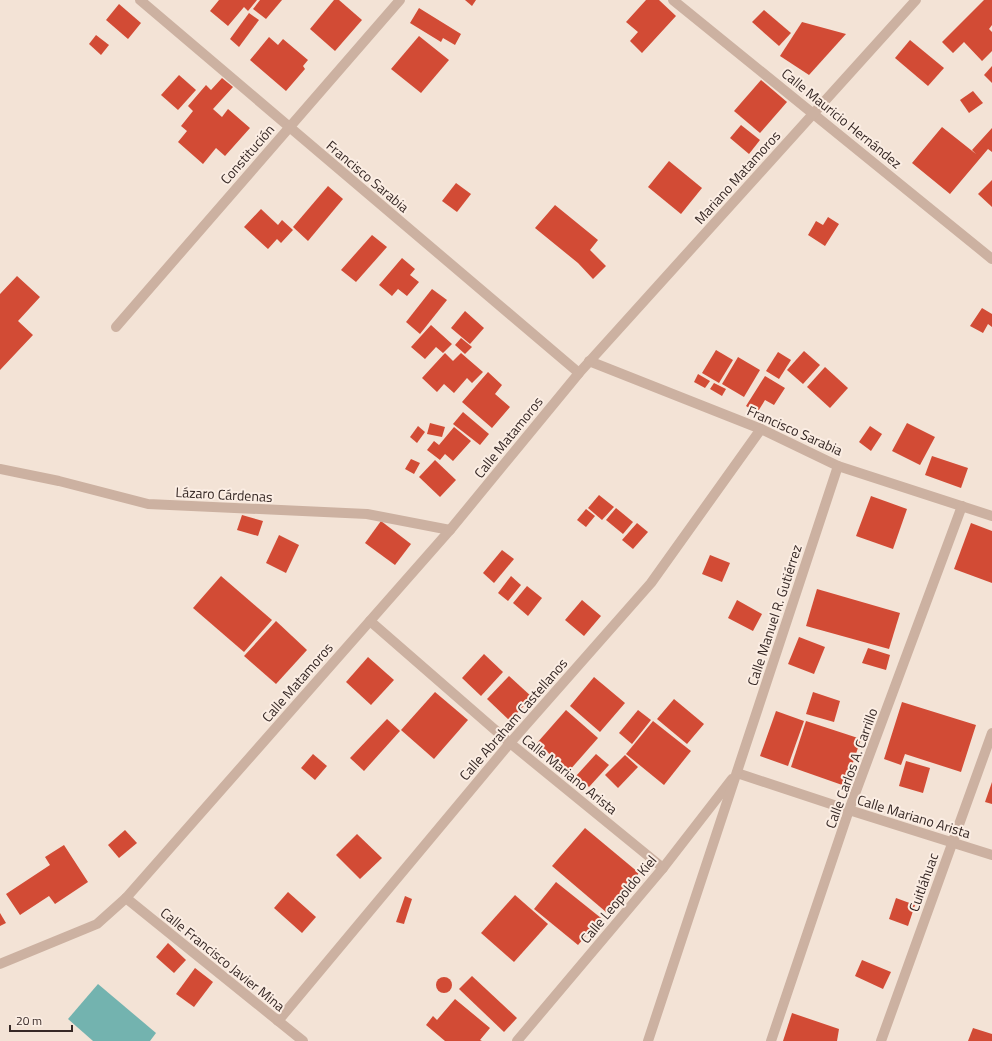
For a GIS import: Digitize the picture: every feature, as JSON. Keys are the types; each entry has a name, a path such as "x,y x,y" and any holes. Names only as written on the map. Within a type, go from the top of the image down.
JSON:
{"street":[{"name":"Francisco Sarabia","path":"140,0 579,373"},
{"name":"Constitución","path":"116,327 288,127 400,0"},
{"name":"Calle Mauricio Hernández","path":"673,0 992,259"},
{"name":"Mariano Matamoros","path":"579,373 916,0"},
{"name":"Francisco Sarabia","path":"589,361 761,429 838,466 992,516"},
{"name":"Calle Matamoros","path":"0,964 97,924 126,898 450,530 579,373"},
{"name":"Calle Abraham Castellanos","path":"278,1021 510,743 651,583 761,429"},
{"name":"Calle Manuel R. Gutiérrez","path":"648,1041 838,466"},
{"name":"Lázaro Cárdenas","path":"0,469 59,481 148,504 367,514 450,530"},
{"name":"Calle Carlos A. Carrillo","path":"771,1041 849,810 962,506"},
{"name":"Calle Mariano Arista","path":"370,621 510,743 663,868"},
{"name":"Cuitláhuac","path":"881,1041 992,733"},
{"name":"Calle Mariano Arista","path":"737,773 952,843 992,854"},
{"name":"Calle Leopoldo Kiel","path":"517,1041 663,868 737,773"},
{"name":"Calle Francisco Javier Mina","path":"126,898 304,1041"}],"water":[{"path":"98,984 156,1033 150,1041 93,1041 68,1019"}],"building":[{"path":"219,0 257,0 248,11 244,7 228,26 210,11"},
{"path":"260,0 282,0 266,19 253,9"},
{"path":"334,0 339,0 362,20 335,51 310,29"},
{"path":"465,0 476,0 472,6"},
{"path":"646,0 659,0 676,16 642,53 630,41 638,32 626,22"},
{"path":"984,0 992,0 992,25 989,29 992,32 992,51 982,61 964,42 953,53 942,42"},
{"path":"119,4 141,23 128,39 106,20"},
{"path":"419,8 461,34 455,45 443,38 441,42 410,23"},
{"path":"764,10 791,33 779,46 752,22"},
{"path":"249,13 259,20 239,47 230,39"},
{"path":"802,22 846,34 809,75 780,56"},
{"path":"96,35 109,45 101,55 89,44"},
{"path":"419,36 449,60 421,93 391,69"},
{"path":"269,37 278,45 283,39 308,60 303,66 305,69 286,91 250,60"},
{"path":"910,40 944,68 928,86 895,58"},
{"path":"992,66 992,83 984,75"},
{"path":"179,75 196,90 178,110 161,95"},
{"path":"222,78 233,87 213,109 222,117 228,109 250,128 225,156 216,148 203,164 178,142 187,131 181,126 193,111 188,106 206,85 211,90"},
{"path":"761,80 787,102 760,133 734,111"},
{"path":"973,91 983,103 969,113 960,100"},
{"path":"741,125 760,140 749,154 730,138"},
{"path":"942,127 976,154 972,150 992,128 992,152 988,149 950,194 912,163"},
{"path":"669,161 702,188 681,214 648,187"},
{"path":"992,180 992,207 978,194"},
{"path":"456,183 471,194 457,212 442,201"},
{"path":"328,186 343,199 308,241 293,227"},
{"path":"555,205 598,240 590,250 606,266 593,279 578,263 535,228"},
{"path":"261,209 278,225 282,220 293,230 281,243 277,239 268,249 244,227"},
{"path":"828,217 839,224 825,246 808,235 816,221 823,225"},
{"path":"372,235 387,247 356,282 341,270"},
{"path":"402,258 415,269 410,275 419,282 407,296 398,289 392,296 379,285"},
{"path":"17,276 40,297 18,321 33,335 0,370 0,294"},
{"path":"432,289 447,300 420,334 406,322"},
{"path":"982,308 992,314 992,327 988,324 983,333 970,326"},
{"path":"465,311 484,328 470,344 451,328"},
{"path":"431,325 452,344 443,353 436,347 425,359 411,347"},
{"path":"461,338 472,347 465,354 455,345"},
{"path":"716,350 733,360 719,383 702,373"},
{"path":"804,351 820,365 803,384 787,370"},
{"path":"778,352 791,360 779,379 766,371"},
{"path":"445,353 453,361 461,353 483,372 472,383 467,378 454,393 444,384 437,392 422,378"},
{"path":"738,357 760,370 744,397 722,384"},
{"path":"825,367 848,388 830,408 807,387"},
{"path":"488,372 502,385 495,394 510,407 492,428 462,402"},
{"path":"698,374 710,381 705,388 694,382"},
{"path":"765,376 785,388 774,405 765,400 757,413 746,406"},
{"path":"714,383 726,389 722,396 710,389"},
{"path":"463,412 489,434 480,445 453,424"},
{"path":"430,423 445,427 442,437 427,434"},
{"path":"907,423 935,437 920,465 892,451"},
{"path":"418,426 425,432 417,443 410,437"},
{"path":"870,426 882,434 871,451 859,442"},
{"path":"454,427 471,441 453,461 445,454 440,460 427,450 434,441 439,445"},
{"path":"932,456 968,468 961,488 925,475"},
{"path":"411,459 420,463 414,474 405,469"},
{"path":"435,460 456,480 440,497 419,477"},
{"path":"599,495 614,507 602,520 588,508"},
{"path":"871,496 907,509 893,549 856,536"},
{"path":"616,508 633,522 623,534 606,520"},
{"path":"586,509 595,516 586,527 577,520"},
{"path":"242,515 263,521 258,536 237,530"},
{"path":"381,521 411,544 395,565 365,543"},
{"path":"637,523 648,532 633,549 622,540"},
{"path":"971,523 992,531 992,583 954,569"},
{"path":"279,535 299,545 286,573 266,563"},
{"path":"502,550 514,559 494,583 483,573"},
{"path":"710,555 730,563 722,582 702,574"},
{"path":"221,576 272,620 244,652 193,608"},
{"path":"511,576 521,585 508,601 498,593"},
{"path":"527,586 542,598 528,616 513,603"},
{"path":"817,589 900,613 889,649 806,626"},
{"path":"582,600 601,616 584,636 565,620"},
{"path":"737,600 762,614 753,631 728,618"},
{"path":"276,621 307,650 276,684 244,656"},
{"path":"799,637 825,647 814,674 788,664"},
{"path":"868,648 890,655 886,670 862,663"},
{"path":"484,654 503,672 481,696 462,678"},
{"path":"368,657 394,680 371,705 346,682"},
{"path":"509,676 532,697 510,721 487,699"},
{"path":"594,677 625,703 600,732 570,706"},
{"path":"435,692 468,720 434,759 401,730"},
{"path":"813,692 840,701 834,722 806,714"},
{"path":"674,699 704,724 687,744 657,719"},
{"path":"902,702 976,725 961,772 905,754 901,765 884,759"},
{"path":"566,710 598,738 569,771 537,743"},
{"path":"638,710 651,720 632,744 619,733"},
{"path":"776,711 804,721 788,766 760,756"},
{"path":"387,719 400,731 364,771 350,758"},
{"path":"653,721 691,751 664,785 626,754"},
{"path":"806,721 861,739 845,786 791,767"},
{"path":"313,754 327,766 315,780 301,768"},
{"path":"596,754 609,765 589,787 576,776"},
{"path":"625,755 638,767 618,788 605,775"},
{"path":"906,761 930,768 923,793 899,786"},
{"path":"992,782 992,804 985,802"},
{"path":"585,828 639,873 606,912 552,866"},
{"path":"125,830 137,843 119,858 108,845"},
{"path":"357,834 382,858 360,879 336,855"},
{"path":"64,845 88,882 55,904 49,896 20,915 6,894 50,865 45,857"},
{"path":"556,882 601,918 578,945 534,909"},
{"path":"288,892 316,917 302,933 274,908"},
{"path":"515,895 548,924 514,962 481,933"},
{"path":"405,896 412,899 404,924 396,922"},
{"path":"896,898 915,905 908,926 889,919"},
{"path":"0,913 6,923 0,926"},
{"path":"168,943 186,960 174,973 156,957"},
{"path":"862,960 891,972 883,989 855,976"},
{"path":"195,968 213,982 194,1007 176,994"},
{"path":"472,976 517,1018 504,1032 459,989"},
{"path":"444,977 451,982 452,985 447,992 444,993 437,988 436,985 441,978"},
{"path":"455,999 490,1028 480,1040 482,1041 445,1041 426,1025 433,1016 437,1020"},
{"path":"792,1013 839,1029 837,1041 783,1041"},
{"path":"973,1028 992,1034 992,1041 968,1041"}]}
